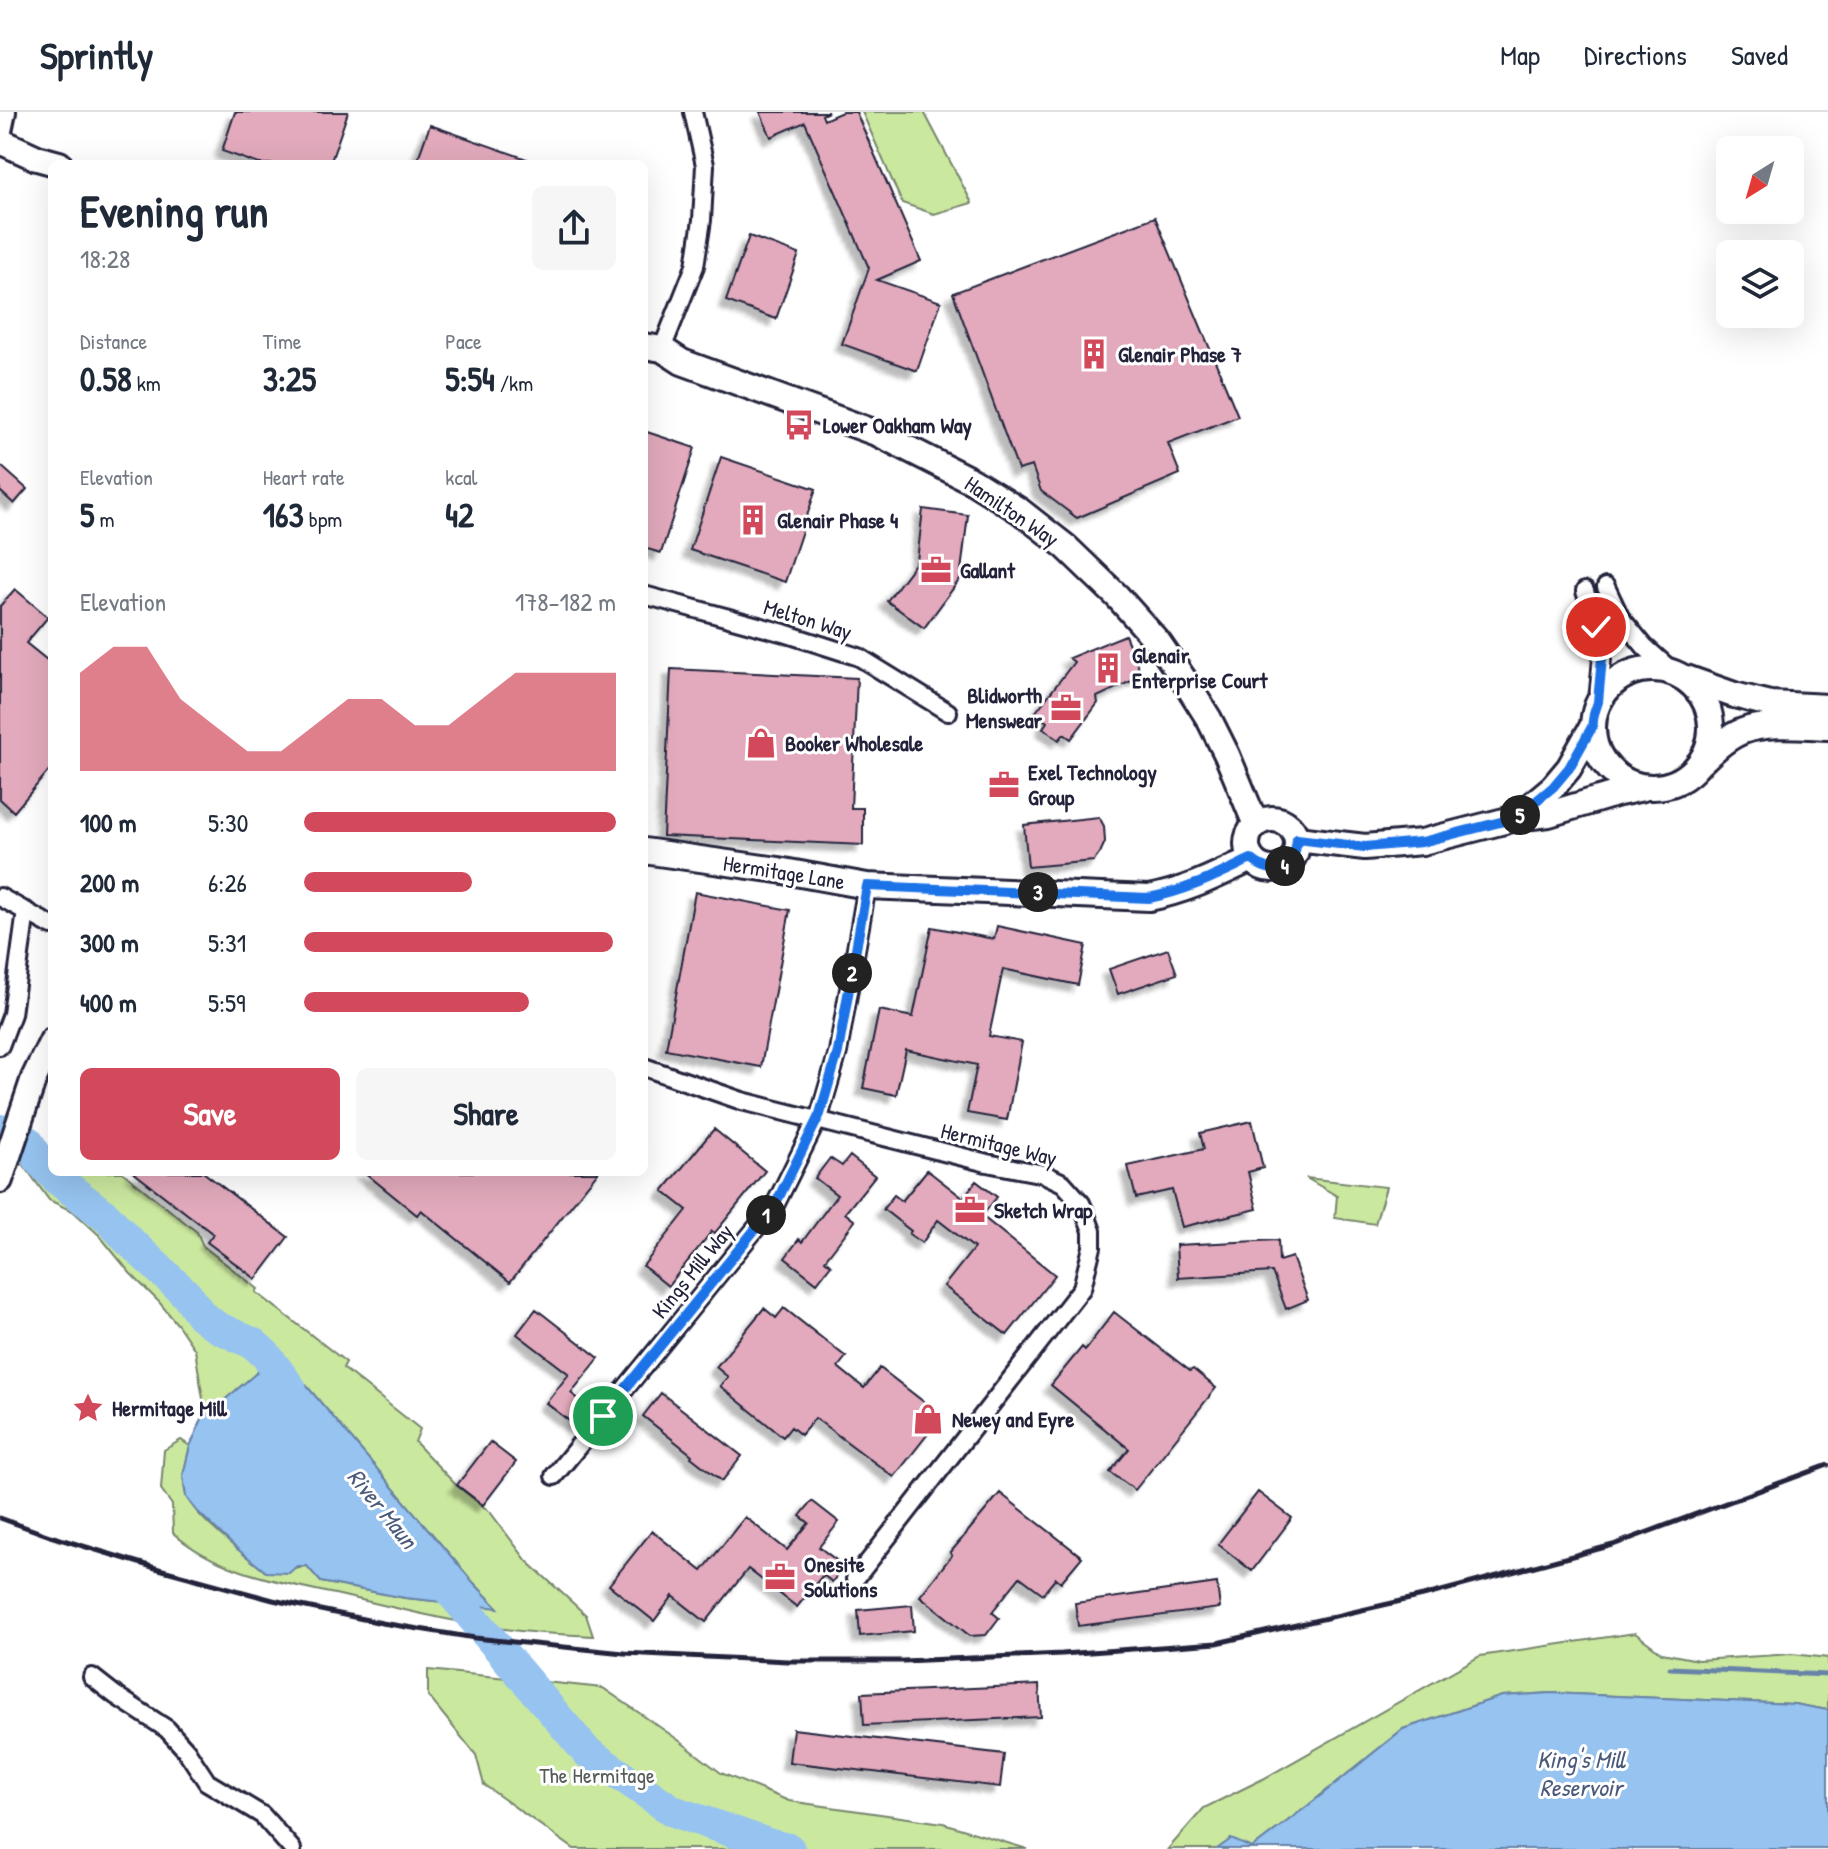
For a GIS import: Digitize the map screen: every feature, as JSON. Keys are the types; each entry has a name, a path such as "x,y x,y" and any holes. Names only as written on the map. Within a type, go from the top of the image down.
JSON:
{"street":[{"path":"7,112 1,141 48,161"},
{"path":"653,348 695,266 702,220 705,165 693,112"},
{"name":"Hamilton Way","path":"653,348 682,362 879,434 972,481 1020,511 1066,547 1117,596 1158,642 1185,681 1227,755 1256,825"},
{"path":"1606,587 1620,617 1645,647 1701,695 1710,717 1710,742 1699,764"},
{"path":"1585,591 1602,658 1592,727 1597,752 1623,780 1646,787"},
{"name":"Melton Way","path":"648,596 859,657 948,712"},
{"path":"1598,702 1614,682 1625,675 1649,668 1770,704 1828,707"},
{"path":"1516,818 1553,787 1569,768 1592,727"},
{"path":"1297,839 1365,847 1422,842 1516,818 1549,814 1619,793 1670,784 1681,780 1721,743 1743,731 1766,727 1828,727"},
{"path":"1270,818 1280,819 1293,830 1297,839 1296,851 1288,864 1270,869 1251,859 1246,844 1248,834 1256,825 1270,818"},
{"name":"Hermitage Lane","path":"648,852 867,886 1149,898 1208,881 1251,859"},
{"name":"Kings Mill Way","path":"554,1476 775,1205 817,1120 838,1052 867,886"},
{"path":"0,897 48,924"},
{"path":"0,1046 12,1014 26,911"},
{"path":"0,1180 15,1136 43,1081 48,1059"},
{"name":"Hermitage Way","path":"648,1068 742,1101 987,1163 1044,1174 1063,1183 1085,1212 1092,1231 1092,1247 1082,1288 855,1579"},
{"path":"92,1677 167,1729 186,1750 207,1782 262,1815 292,1849"}],"green space":[{"path":"862,112 924,112 972,203 934,214 902,203"},
{"path":"25,1150 48,1156 48,1176 127,1176 197,1232 203,1246 346,1362 343,1368 420,1429 415,1442 456,1485 490,1512 527,1561 586,1615 593,1636 470,1624 277,1581 232,1568 191,1547 173,1533 172,1505 161,1489 164,1450 181,1440 190,1446 184,1484 192,1505 222,1536 266,1572 307,1566 321,1582 405,1598 497,1607 300,1378 266,1356 260,1370 202,1419 204,1405 195,1350 178,1325 99,1235 74,1212 49,1200 23,1164"},
{"path":"1306,1178 1386,1187 1375,1224 1335,1218 1337,1196"},
{"path":"1635,1633 1662,1653 1698,1660 1792,1654 1828,1658 1828,1710 1794,1704 1551,1693 1502,1696 1403,1729 1251,1849 1168,1849 1204,1808 1263,1779 1480,1656"},
{"name":"The Hermitage","path":"428,1670 603,1688 721,1773 789,1801 943,1823 1027,1849 574,1849 484,1785 476,1755 428,1696"}],"water":[{"path":"266,1355 300,1378 498,1608 405,1598 321,1582 307,1566 297,1566 289,1573 266,1572 198,1512 186,1497 183,1475 190,1446 202,1419 260,1370"},
{"name":"King's Mill Reservoir","path":"1551,1693 1794,1704 1828,1710 1828,1849 1217,1849 1231,1839 1252,1848 1403,1729 1502,1696"}],"building":[{"path":"235,112 348,112 331,160 248,160 222,151"},
{"path":"760,112 828,112 822,115 824,120 842,112 856,112 921,261 877,280 941,302 917,371 842,344 869,268 805,122 771,137"},
{"path":"430,125 529,160 417,160"},
{"name":"Glenair Phase 7","path":"1155,217 1238,416 1168,443 1180,474 1077,518 1041,491 1032,466 1018,470 953,293"},
{"path":"749,236 799,254 776,319 726,301"},
{"path":"648,432 695,448 661,553 648,549"},
{"name":"Glenair Phase 4","path":"721,457 816,489 785,582 690,550"},
{"path":"0,465 27,489 14,504 0,491"},
{"name":"Gallant","path":"923,509 968,515 960,579 924,628 887,601 917,561"},
{"path":"15,589 48,617 26,643 48,661 48,772 14,812 0,799 0,606"},
{"path":"1125,635 1142,676 1097,697 1098,703 1071,739 1064,734 1059,740 1043,728 1047,722 1035,713 1074,662 1069,658"},
{"name":"Booker Wholesale","path":"671,669 857,678 851,808 863,808 863,845 663,836"},
{"path":"1099,817 1104,826 1105,842 1094,861 1028,867 1024,825"},
{"path":"695,892 790,910 761,1067 666,1049"},
{"path":"997,926 1086,945 1078,985 1003,969 989,1036 1022,1042 1007,1120 967,1113 977,1065 906,1050 896,1095 863,1088 879,1010 913,1017 932,927 994,939"},
{"path":"1168,949 1177,974 1118,994 1109,969"},
{"path":"1252,1121 1263,1168 1248,1172 1257,1209 1182,1227 1172,1190 1136,1198 1128,1166 1204,1149 1200,1133"},
{"path":"714,1129 765,1171 668,1286 643,1266 687,1210 663,1191"},
{"path":"850,1156 875,1176 845,1213 855,1221 825,1260 831,1265 817,1283 785,1258 799,1239 802,1242 837,1195 815,1178 830,1158 842,1166"},
{"path":"927,1170 963,1198 976,1181 997,1197 982,1216 1055,1275 1007,1335 944,1286 974,1248 938,1220 922,1243 883,1209 894,1195 902,1201"},
{"path":"138,1176 208,1176 288,1237 256,1279 207,1242 213,1234"},
{"path":"369,1176 595,1176 510,1282 421,1210 417,1215"},
{"path":"1278,1240 1279,1261 1292,1257 1308,1300 1286,1309 1272,1272 1178,1278 1176,1245"},
{"path":"764,1308 776,1318 784,1308 846,1357 838,1367 864,1388 880,1368 942,1416 894,1477 815,1418 801,1435 791,1427 783,1437 720,1386 728,1377 716,1367"},
{"path":"536,1309 599,1358 571,1393 590,1408 576,1426 546,1403 569,1374 517,1334"},
{"path":"1114,1312 1216,1388 1135,1490 1110,1472 1129,1449 1051,1385 1082,1347 1085,1350"},
{"path":"661,1393 742,1456 722,1481 643,1416"},
{"path":"490,1442 516,1462 483,1505 457,1485"},
{"path":"1258,1492 1292,1518 1252,1571 1218,1544"},
{"path":"1000,1493 1082,1557 1061,1582 1056,1578 1043,1594 1020,1577 992,1612 999,1618 986,1635 970,1636 920,1596 952,1555 950,1553"},
{"path":"812,1501 839,1522 819,1547 844,1566 832,1582 823,1575 797,1607 748,1569 706,1622 673,1596 654,1621 609,1585 652,1531 702,1571 745,1517 787,1550 809,1523 800,1516"},
{"path":"1217,1583 1220,1608 1078,1626 1075,1603"},
{"path":"912,1605 914,1631 860,1636 858,1610"},
{"path":"1039,1685 1041,1717 864,1725 862,1693"},
{"path":"793,1729 1004,1754 1000,1787 789,1762"}],"waterway":[{"name":"River Maun","path":"0,1130 28,1142 48,1169"},
{"name":"River Maun","path":"54,1176 107,1217 188,1296 201,1315 217,1327 254,1344 291,1389"},
{"name":"River Maun","path":"433,1571 587,1752 673,1811 789,1849"},
{"path":"1670,1668 1828,1675"}],"railway":[{"path":"0,1518 159,1569 273,1600 382,1623 475,1638 624,1653 787,1661 903,1661 1217,1643 1423,1596 1613,1545 1828,1465"}],"place":[{"name":"Glenair Phase 7","path":"1094,354"},
{"name":"Lower Oakham Way","path":"799,425"},
{"name":"Glenair Phase 4","path":"753,520"},
{"name":"Gallant","path":"936,570"},
{"name":"Glenair Enterprise Court","path":"1108,668"},
{"name":"Blidworth Menswear","path":"1066,708"},
{"name":"Booker Wholesale","path":"761,743"},
{"name":"Exel Technology Group","path":"1004,785"},
{"name":"Sketch Wrap","path":"970,1210"},
{"name":"Hermitage Mill","path":"88,1408"},
{"name":"Newey and Eyre","path":"928,1419"},
{"name":"Onesite Solutions","path":"780,1577"}],"route":[{"path":"603,1416 779,1197 820,1114 838,1052 867,886 1149,898 1208,881 1251,859 1260,866 1280,868 1294,857 1297,839 1365,847 1422,842 1516,818 1553,787 1569,768 1592,727 1602,658 1596,627"}]}
